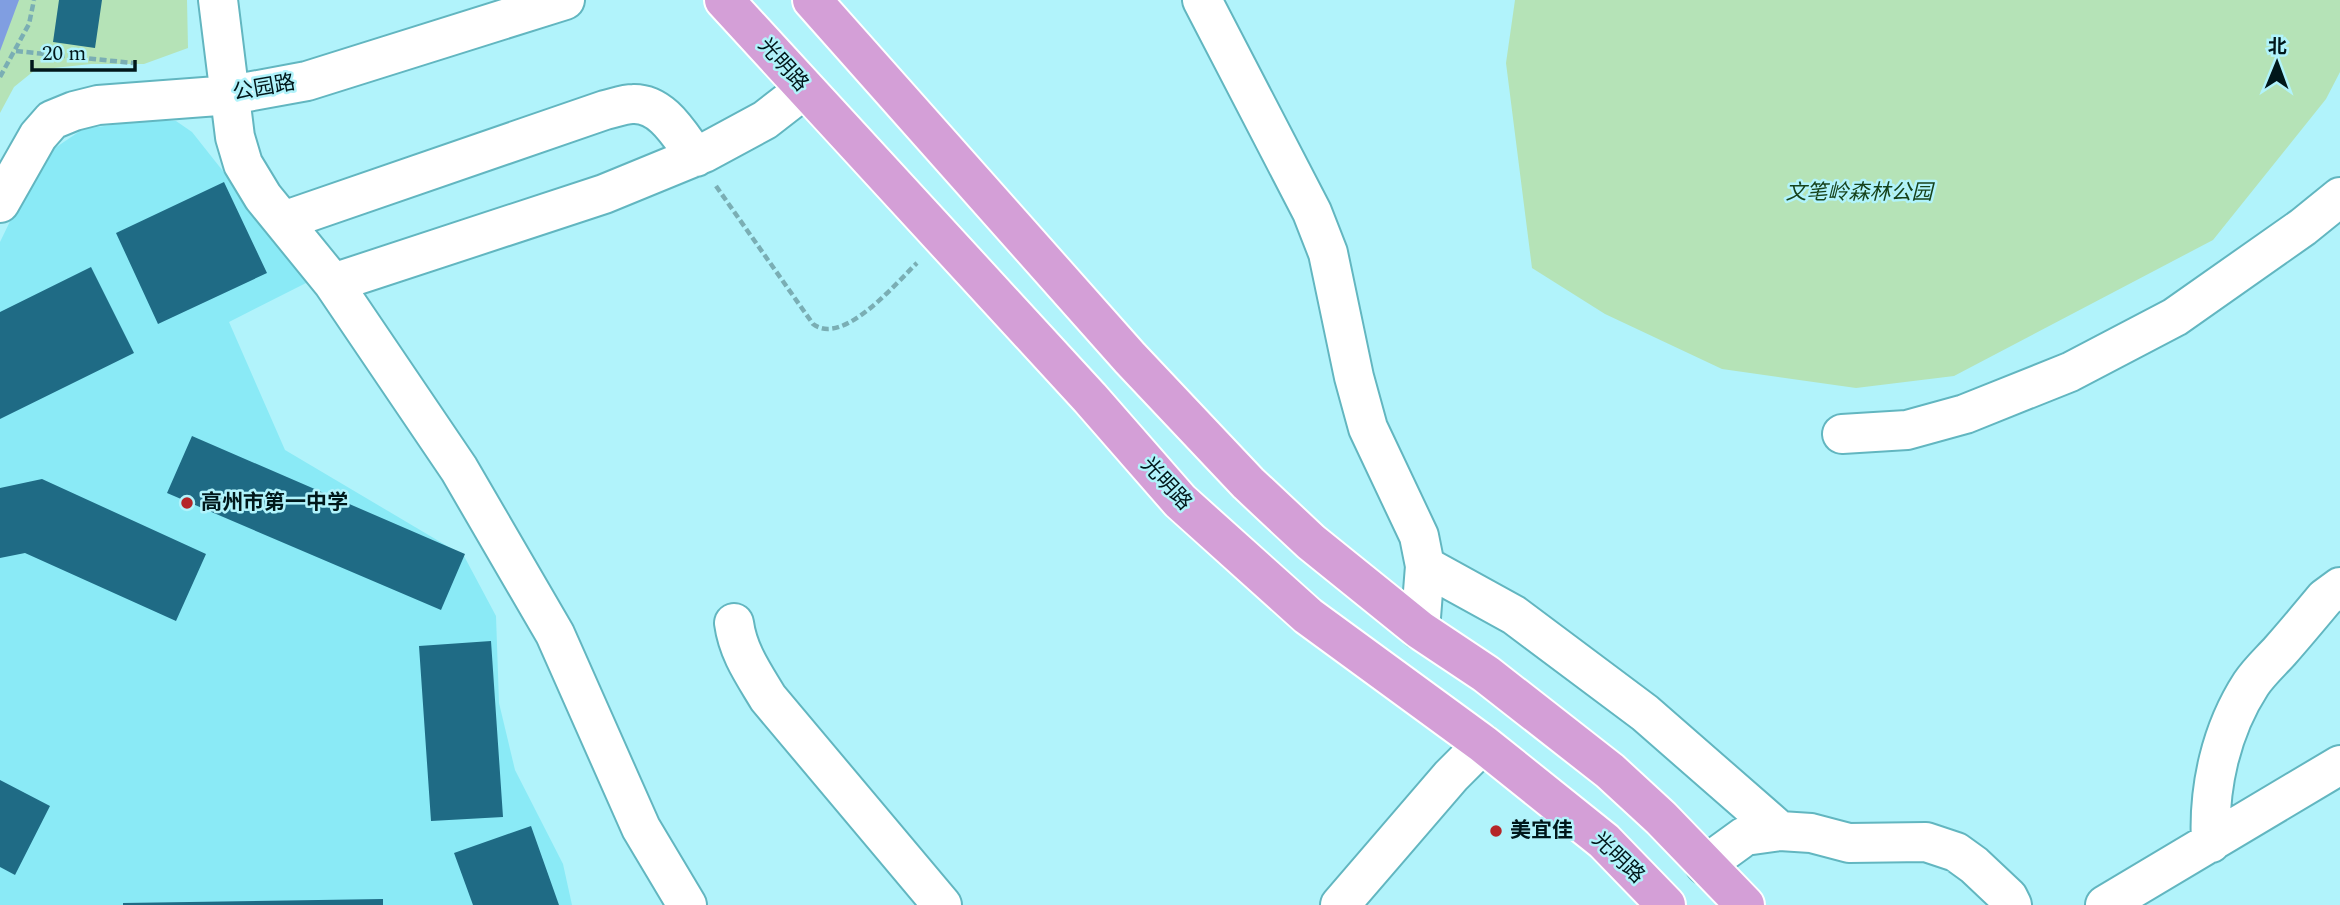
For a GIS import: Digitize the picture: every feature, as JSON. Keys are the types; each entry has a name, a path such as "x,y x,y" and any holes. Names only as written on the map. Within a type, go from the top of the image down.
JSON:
{"main road":[{"name":"光明路","path":"724,0 1090,398 1180,501 1308,616 1483,744 1604,841 1665,905"},
{"path":"812,0 1130,358 1248,483 1311,542 1420,630 1486,674 1566,734 1661,818 1745,905"}],"street":[{"path":"218,0 235,137 251,180 333,283 459,469 555,634 640,828 687,905"},
{"name":"公园路","path":"0,203 32,144 52,120 74,111 98,105 231,95 307,81 565,0"},
{"path":"1202,0 1316,222 1328,253 1354,377 1368,428 1419,536 1425,566 1420,630"},
{"path":"333,283 604,194 696,157 757,125 805,89"},
{"path":"283,221 605,110 632,104 653,108 664,116 696,157"},
{"path":"1842,434 1907,430 1965,414 2070,372 2175,317 2303,227 2340,197"},
{"path":"1425,566 1514,615 1645,712 1780,831"},
{"path":"2211,843 2212,788 2221,750 2234,717 2252,683 2325,598 2340,587"},
{"path":"734,624 737,643 768,698 942,905"},
{"path":"1340,905 1451,776 1483,744"},
{"path":"2105,905 2340,765"},
{"path":"1705,865 1745,836 1780,831 1811,833 1849,843 1910,841 1941,846 1956,852 1974,864 2008,897 2012,905"}],"path":[{"path":"0,77 29,24 34,0"},
{"path":"16,51 144,64"},
{"path":"696,157 813,324 820,330 836,329 854,322 942,239"}],"shaded area":[{"path":"0,0 19,0 0,51"},
{"name":"高州市第一中学","path":"148,120 176,121 192,132 310,281 229,322 285,450 464,556 496,616 499,703 515,770 563,864 572,905 0,905 0,242 32,176 52,150 83,129"}],"green space":[{"path":"0,0 187,0 188,48 144,64 91,64 35,70 14,87 0,113"},
{"name":"文笔岭森林公园","path":"1515,0 2340,0 2340,72 2326,99 2213,240 1954,376 1856,388 1722,369 1605,314 1532,268 1506,63"}],"building":[{"path":"59,0 102,0 95,48 53,42"},
{"path":"224,182 267,273 158,324 116,233"},
{"path":"91,267 134,353 0,419 0,312"},
{"path":"192,436 465,554 441,610 167,493"},
{"path":"42,479 206,554 176,621 25,553 0,558 0,488"},
{"path":"491,641 503,817 431,821 419,646"},
{"path":"0,780 50,806 15,875 0,867"},
{"path":"531,826 559,905 473,905 454,853"},
{"path":"383,899 383,905 123,905 123,903"}],"place":[{"name":"高州市第一中学","path":"187,503"},
{"name":"美宜佳","path":"1496,831"}]}
